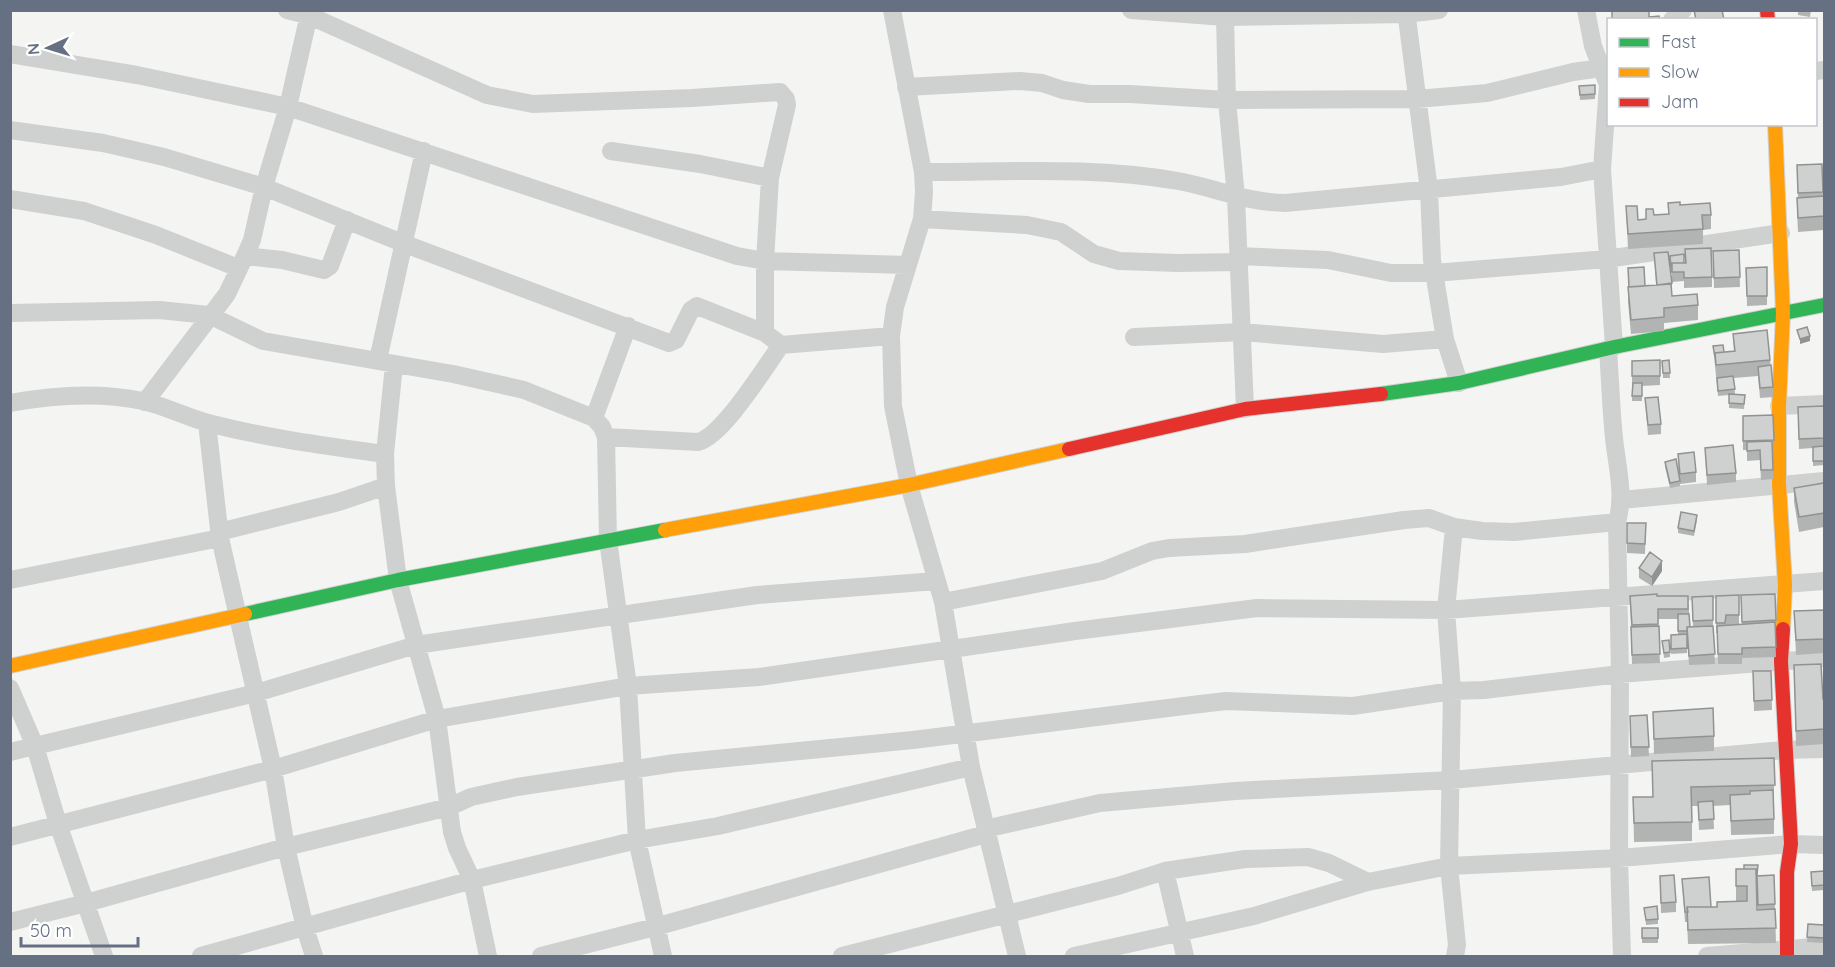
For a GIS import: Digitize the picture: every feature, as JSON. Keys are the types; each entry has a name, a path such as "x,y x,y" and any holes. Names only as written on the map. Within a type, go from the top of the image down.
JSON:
{"street":[{"path":"286,10 310,13 487,94 533,104 780,92 784,94 787,105 770,178 765,261 765,333"},
{"path":"892,10 923,172 924,192 922,219 895,307 891,336 894,406 909,485 943,602 971,767 1017,957"},
{"path":"1131,10 1225,17 1439,10"},
{"path":"1586,10 1593,46 1606,79 1602,169 1614,440 1621,500 1617,522 1620,674 1619,858 1622,957"},
{"path":"1406,12 1428,190 1434,273 1445,339 1459,383"},
{"path":"145,402 226,294 252,240 264,187 288,107 310,13"},
{"path":"1225,17 1227,100 1236,197 1245,409"},
{"path":"10,54 137,75 288,107 737,256 765,261 908,265"},
{"path":"906,87 1020,81 1042,83 1063,90 1089,94 1227,100 1417,99 1486,93 1573,72 1606,79"},
{"path":"1775,126 1783,313 1779,406 1779,484 1785,585 1781,661 1784,750 1791,844 1787,872 1787,953"},
{"path":"10,130 102,143 164,157 264,187 405,244 669,343 676,340 691,310 697,306 765,333 781,345 891,336"},
{"path":"424,151 405,244 386,363 386,486 398,580 437,719 452,832 457,849 472,880 488,957"},
{"path":"611,151 700,164 770,178"},
{"path":"923,172 1102,173 1179,181 1260,202 1285,203 1561,177 1602,169"},
{"path":"10,199 84,211 242,262 282,260 324,270 330,266 347,220"},
{"path":"922,219 1038,227 1061,232 1094,254 1119,261 1178,263 1238,259 1328,260 1392,273 1434,273 1607,259 1781,233"},
{"path":"10,666 398,580 909,485 1245,409 1364,397 1459,383 1611,348 1824,305"},
{"path":"10,313 159,310 209,315 263,341 453,374 524,390 594,418 606,437 608,540 628,686 637,840 663,957"},
{"path":"594,418 628,326"},
{"path":"1134,338 1242,332 1383,344 1445,339"},
{"path":"606,437 704,440 731,414 781,345"},
{"path":"10,403 26,400 110,396 145,402 207,423 298,442 385,454"},
{"path":"1779,406 1824,404"},
{"path":"207,423 219,535 273,769 286,847 314,957"},
{"path":"1621,500 1824,481"},
{"path":"10,580 219,535 339,502 386,486"},
{"path":"943,602 1102,571 1152,551 1169,548 1245,544 1306,533 1429,518 1454,527 1514,532 1617,522"},
{"path":"1454,527 1446,610 1452,690 1449,866 1455,957"},
{"path":"10,752 255,693 416,645 757,595 936,581"},
{"path":"10,837 273,769 437,719 628,686 759,677 1257,608 1446,610 1824,581"},
{"path":"10,922 87,903 286,847 448,807 471,797 632,769 697,760 798,752 966,733 1226,701 1353,706 1452,690 1484,690 1620,674 1824,658"},
{"path":"10,688 35,746 58,824 104,957"},
{"path":"541,957 655,927 986,831 1100,803 1235,791 1451,780 1784,750 1824,749"},
{"path":"201,957 472,880 637,840 718,826 971,767"},
{"path":"1074,957 1254,916 1368,882 1449,866 1619,858 1791,844 1824,845"},
{"path":"842,957 1118,886 1165,871 1245,859 1308,857 1329,862 1368,882"},
{"path":"1165,871 1185,957"},
{"path":"1707,957 1787,953 1824,946"}],"building":[{"path":"1612,10 1649,10 1649,17 1659,16 1660,18 1612,18"},
{"path":"1694,10 1722,10 1724,18 1696,18"},
{"path":"1595,85 1595,94 1580,95 1579,86"},
{"path":"1822,164 1823,192 1798,193 1797,165"},
{"path":"1824,196 1824,216 1798,218 1797,198"},
{"path":"1680,202 1680,205 1710,203 1711,215 1702,215 1703,229 1628,234 1626,206 1637,206 1638,220 1646,219 1646,209 1653,209 1654,215 1669,214 1668,203"},
{"path":"1711,248 1712,277 1684,278 1684,272 1672,272 1672,263 1686,263 1685,249"},
{"path":"1739,250 1740,277 1714,278 1713,251"},
{"path":"1668,252 1672,283 1657,285 1654,253"},
{"path":"1684,254 1684,263 1672,263 1671,267 1670,256"},
{"path":"1644,267 1645,286 1629,287 1628,268"},
{"path":"1767,267 1767,296 1747,296 1746,268"},
{"path":"1671,284 1672,296 1697,294 1698,305 1664,308 1664,317 1631,320 1628,287"},
{"path":"1807,327 1810,336 1800,339 1797,330"},
{"path":"1767,330 1770,360 1716,365 1715,353 1735,351 1733,334"},
{"path":"1723,345 1724,352 1715,353 1715,357 1713,346"},
{"path":"1660,360 1660,376 1632,376 1632,361"},
{"path":"1669,360 1670,373 1663,373 1662,361"},
{"path":"1771,365 1773,387 1760,388 1758,367"},
{"path":"1733,376 1735,389 1718,391 1717,378"},
{"path":"1633,383 1642,383 1642,396 1632,396"},
{"path":"1729,394 1745,395 1744,404 1729,403"},
{"path":"1658,397 1661,424 1648,425 1645,398"},
{"path":"1824,406 1824,438 1799,439 1798,407"},
{"path":"1773,415 1774,440 1743,441 1743,416"},
{"path":"1772,441 1773,470 1761,470 1760,450 1747,451 1747,442"},
{"path":"1733,445 1736,473 1707,475 1705,448"},
{"path":"1824,446 1824,461 1813,461 1813,447"},
{"path":"1694,452 1696,472 1680,474 1678,454"},
{"path":"1676,459 1680,481 1670,483 1665,462"},
{"path":"1824,483 1824,513 1799,517 1794,488"},
{"path":"1681,512 1697,515 1694,531 1678,528"},
{"path":"1627,523 1646,523 1645,544 1627,543"},
{"path":"1650,552 1662,561 1652,577 1639,568"},
{"path":"1657,594 1657,596 1688,596 1688,609 1658,609 1658,624 1632,625 1630,596"},
{"path":"1775,594 1776,620 1742,622 1741,595"},
{"path":"1739,595 1739,615 1726,615 1725,623 1716,623 1716,596"},
{"path":"1713,596 1713,620 1693,621 1692,597"},
{"path":"1824,610 1824,639 1796,640 1794,611"},
{"path":"1678,614 1689,614 1690,627 1687,627 1687,631 1678,631"},
{"path":"1775,622 1776,647 1742,648 1742,654 1718,654 1717,626"},
{"path":"1659,626 1660,654 1632,655 1631,627"},
{"path":"1713,626 1715,654 1689,656 1687,627"},
{"path":"1687,634 1687,648 1671,649 1671,635"},
{"path":"1669,640 1670,652 1664,653 1662,641"},
{"path":"1821,664 1824,729 1796,731 1794,665"},
{"path":"1753,671 1771,671 1772,700 1754,701"},
{"path":"1713,708 1714,736 1654,739 1653,712"},
{"path":"1647,715 1649,747 1631,747 1630,716"},
{"path":"1774,758 1775,785 1691,787 1692,822 1634,823 1633,797 1653,797 1652,761"},
{"path":"1773,790 1774,819 1731,821 1730,795"},
{"path":"1713,801 1714,819 1699,820 1698,802"},
{"path":"1744,865 1758,865 1757,874 1756,869 1744,869"},
{"path":"1736,869 1756,869 1757,910 1775,909 1776,928 1688,930 1687,907 1717,907 1717,902 1747,901 1747,886 1736,886"},
{"path":"1824,871 1824,885 1812,886 1811,872"},
{"path":"1674,875 1676,902 1661,903 1660,876"},
{"path":"1774,875 1775,904 1758,905 1757,876"},
{"path":"1709,877 1711,907 1687,907 1688,912 1685,912 1682,879"},
{"path":"1657,906 1658,919 1646,920 1644,908"},
{"path":"1808,924 1824,925 1824,938 1807,937"},
{"path":"1642,928 1658,928 1658,938 1642,938"}],"traffic: fast":[{"path":"1381,394 1459,383 1614,347 1824,305"},
{"path":"245,614 398,580 665,530"}],"traffic: slow":[{"path":"1775,126 1783,313 1779,406 1779,484 1785,585 1783,629"},
{"path":"665,530 909,485 1069,449"},
{"path":"10,666 245,614"}],"traffic: jam":[{"path":"1767,10 1768,18"},
{"path":"1069,449 1245,409 1381,394"},
{"path":"1783,629 1781,661 1791,844 1787,872 1787,956"}]}
